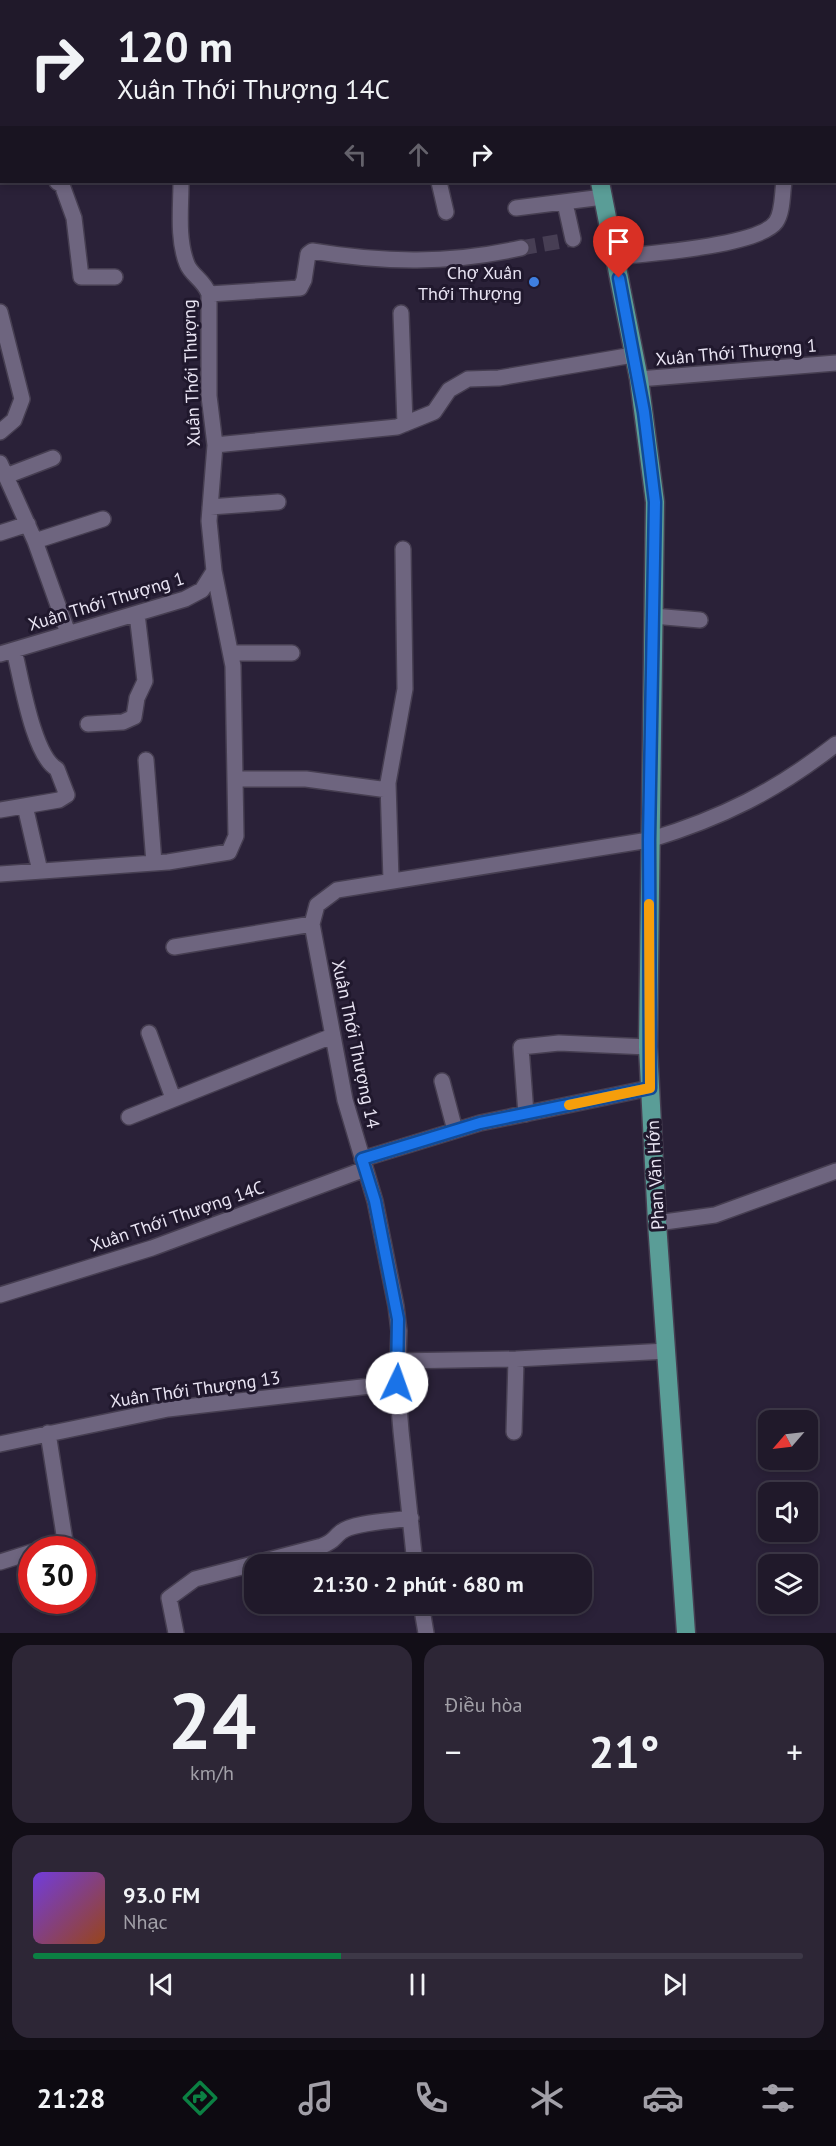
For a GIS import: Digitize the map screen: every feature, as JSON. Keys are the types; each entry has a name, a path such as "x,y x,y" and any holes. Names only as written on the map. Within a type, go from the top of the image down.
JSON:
{"main road":[{"name":"Phan Văn Hớn","path":"601,189 639,379 651,455 655,502 648,1047 657,1223 686,1633"}],"street":[{"path":"59,183 62,185 74,218 81,277 115,277"},
{"name":"Xuân Thới Thượng","path":"154,863 229,852 236,836 231,653 214,571 210,507 215,445 209,396 209,294 203,280 193,273 186,262 181,226 181,183"},
{"path":"439,183 446,212"},
{"path":"615,257 684,249 766,232 777,221 784,183"},
{"path":"516,208 565,202 601,189"},
{"path":"565,202 573,239"},
{"path":"209,294 300,288 304,280 308,254 312,252 406,262 450,261 521,248"},
{"path":"0,312 6,353 22,399 15,420 0,432"},
{"path":"401,313 405,424"},
{"path":"215,445 396,428 434,412 449,390 468,379 499,378 633,355"},
{"name":"Xuân Thới Thượng 1","path":"639,379 836,363"},
{"path":"53,458 3,470 35,541 68,633"},
{"path":"210,507 278,502"},
{"path":"35,541 103,519"},
{"path":"0,533 28,524"},
{"path":"391,880 388,789 405,689 403,549"},
{"name":"Xuân Thới Thượng 1","path":"7,652 194,595 208,583 214,571"},
{"path":"88,724 123,722 134,717 137,698 145,681 137,614"},
{"path":"653,616 700,620"},
{"path":"0,810 64,798 67,791 57,769 51,765 39,745 7,652"},
{"path":"231,653 292,653"},
{"path":"174,947 312,924 317,905 337,890 649,840 694,826 774,788 836,744"},
{"path":"0,874 154,863 146,760"},
{"path":"235,780 306,778 388,789"},
{"path":"25,806 39,871"},
{"name":"Xuân Thới Thượng 14","path":"312,924 345,1100 375,1201 396,1306 399,1331 397,1383 414,1554"},
{"path":"148,1033 173,1098"},
{"path":"129,1117 332,1036"},
{"path":"526,1114 521,1047 559,1043 648,1047"},
{"path":"442,1081 455,1130"},
{"name":"Xuân Thới Thượng 14C","path":"0,1295 152,1248 455,1130 650,1088"},
{"path":"657,1223 715,1215 836,1171"},
{"path":"398,1360 516,1359 667,1351"},
{"path":"514,1432 516,1359"},
{"name":"Xuân Thới Thượng 13","path":"0,1444 168,1409 397,1383"},
{"path":"48,1433 64,1536"},
{"path":"176,1633 169,1598 195,1578 322,1546 335,1541 340,1533 352,1527 411,1518"},
{"path":"0,1562 18,1556"},
{"path":"423,1614 426,1633"}],"tunnel":[{"path":"521,248 573,239"}],"slow traffic":[{"path":"569,1105 650,1088 649,904"}],"place":[{"name":"Chợ Xuân Thới Thượng","path":"534,282"}],"route":[{"path":"397,1383 398,1319 375,1201 362,1159 480,1123 650,1088 648,1047 649,840 655,502 651,455 639,379 619,278"}]}
